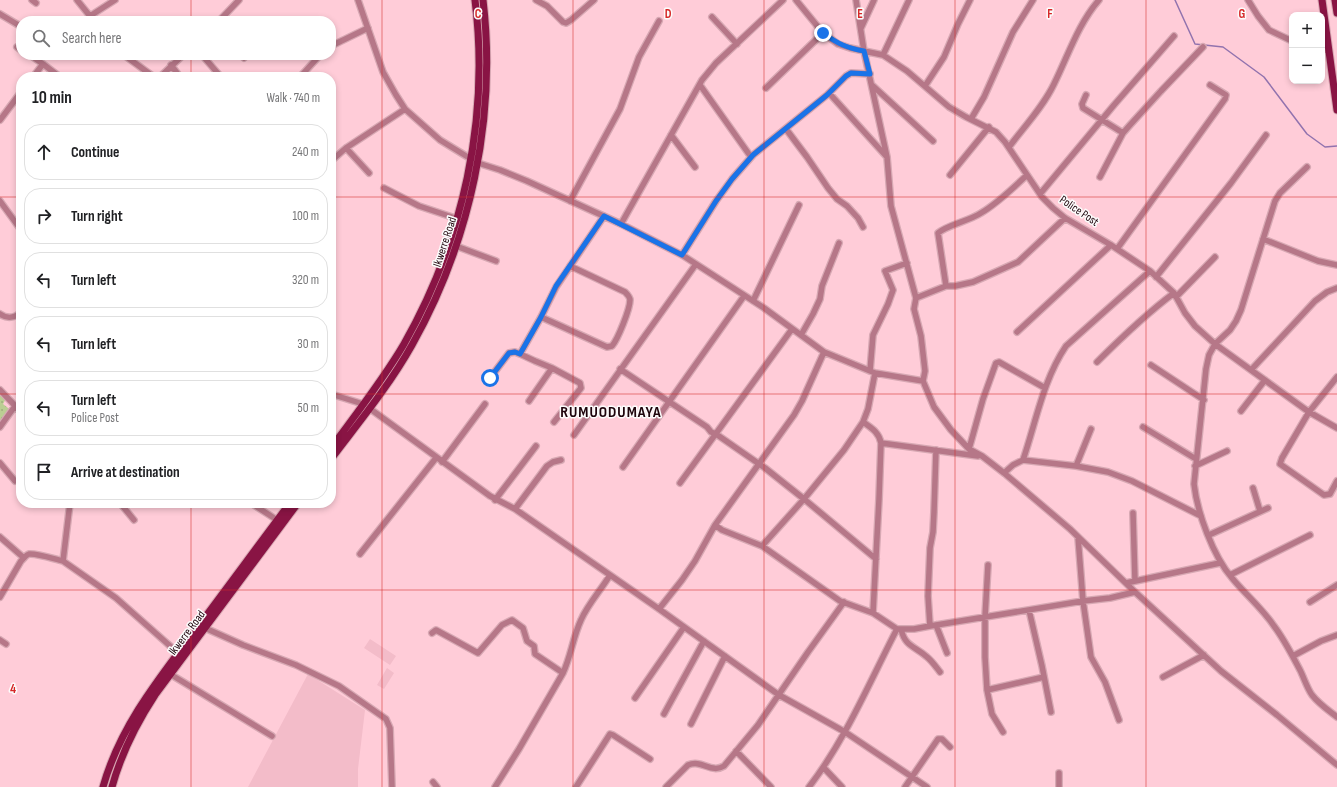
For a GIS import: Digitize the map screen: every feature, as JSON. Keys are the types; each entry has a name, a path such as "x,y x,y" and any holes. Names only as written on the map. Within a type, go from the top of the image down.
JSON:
{"main road":[{"path":"336,442 366,406 418,318 431,292 449,247 458,219 474,161 479,82 479,55 475,0"},
{"name":"Ikwerre Road","path":"336,451 366,406 384,389 412,346 434,302 456,246 483,118 485,90 485,20 482,0"},
{"path":"1322,0 1326,50 1337,110"},
{"path":"1336,2 1337,13"},
{"path":"103,787 123,736 143,701 286,508"},
{"name":"Ikwerre Road","path":"112,787 135,728 154,695 294,508"}],"street":[{"path":"77,0 90,16"},
{"path":"96,16 115,0"},
{"path":"224,16 239,0"},
{"path":"358,0 383,72 396,95 405,109 440,140 474,161 507,173 604,216 682,255 753,301 824,352 872,372 923,381"},
{"path":"536,0 547,6 563,22 566,23 594,0"},
{"path":"621,224 700,85 716,63 783,0"},
{"name":"Police Post","path":"796,0 823,33 838,44 883,55 906,71 949,107 996,132 1009,147 1040,194 1053,208 1065,218 1111,245 1150,271 1175,295 1194,326 1215,344 1309,412 1337,428"},
{"path":"856,0 864,51 887,157 891,206 916,298 914,309 921,336 925,371 923,381 934,407 968,449 982,456 1004,473 1078,537 1221,671 1337,765"},
{"path":"861,28 874,0"},
{"path":"883,55 909,0"},
{"path":"925,86 944,57 970,0"},
{"path":"971,119 984,97 1013,32 1033,0"},
{"path":"1009,147 1026,126 1053,86 1082,24 1099,0"},
{"path":"1248,0 1269,30 1289,40"},
{"path":"0,14 16,24"},
{"path":"712,17 737,44"},
{"path":"570,201 620,109 639,58 659,21"},
{"path":"336,44 368,28"},
{"path":"766,88 823,33"},
{"path":"1040,194 1174,36"},
{"path":"1100,177 1123,133 1161,91 1204,48"},
{"path":"37,60 53,72"},
{"path":"131,60 147,72"},
{"path":"165,72 177,60"},
{"path":"206,60 217,72"},
{"path":"305,72 315,60"},
{"path":"37,72 43,64"},
{"path":"171,65 176,72"},
{"path":"682,255 716,201 732,179 752,156 829,93 846,76 851,73 870,74"},
{"path":"700,85 752,156"},
{"path":"872,85 933,141"},
{"path":"1117,249 1225,99 1226,95 1210,85"},
{"path":"829,93 887,157"},
{"path":"1086,95 1082,104 1083,108 1123,133"},
{"path":"0,120 16,99"},
{"path":"336,157 346,148 405,109"},
{"path":"950,175 988,128"},
{"path":"786,129 808,157 828,188 837,199 847,206 858,218 863,227"},
{"path":"671,135 695,166"},
{"path":"1156,277 1231,183 1266,135"},
{"path":"346,148 369,173"},
{"path":"1307,166 1280,193 1275,201 1239,316 1230,330 1215,344 1209,355 1206,369 1204,400 1194,484 1196,499 1201,516 1220,563 1274,625 1293,656 1312,694 1325,708 1337,717"},
{"path":"946,286 938,233 980,214 1001,199 1027,175"},
{"path":"384,188 419,206 458,219"},
{"path":"0,201 16,223"},
{"path":"753,301 799,205"},
{"path":"520,354 541,317 556,286 604,216"},
{"path":"916,298 946,286 955,286 973,282 1018,262 1065,218"},
{"path":"1263,239 1318,261 1337,265"},
{"path":"801,335 820,299 822,286 839,243"},
{"path":"1017,332 1111,245"},
{"path":"456,246 496,261"},
{"path":"1097,362 1159,304 1175,295 1215,257"},
{"path":"762,546 804,499 844,450 862,422 868,409 872,372 873,335 893,290 885,272 907,263"},
{"path":"574,435 696,264"},
{"path":"541,317 607,347 612,346 616,341 627,312 630,300 628,296 625,292 570,266"},
{"path":"1023,460 1045,388 1057,359 1066,346 1150,271"},
{"path":"1251,370 1315,301 1327,292 1337,288"},
{"path":"623,467 744,296"},
{"path":"0,314 9,318 16,316"},
{"path":"680,483 792,329"},
{"path":"490,378 509,353 515,352 569,376 580,383 581,388 554,422"},
{"path":"659,609 682,580 695,561 715,525 794,415 802,401 824,352"},
{"path":"968,449 983,399 996,363 999,362 1045,388"},
{"path":"1151,365 1204,400"},
{"path":"529,401 552,368"},
{"path":"620,369 669,401 707,427 711,432 759,464 876,559"},
{"path":"1337,377 1309,412 1280,464 1324,495 1330,494 1337,481"},
{"path":"1241,411 1265,380"},
{"path":"0,390 15,406 0,427"},
{"path":"336,396 366,406 496,500 515,509 779,695 845,732 927,787"},
{"path":"442,462 485,404"},
{"path":"862,422 880,436 881,443 873,613"},
{"path":"1143,427 1196,459"},
{"path":"1076,466 1091,429"},
{"path":"881,443 982,456"},
{"path":"496,500 536,446"},
{"path":"936,450 933,532 930,548 928,596 933,626 947,653"},
{"path":"1195,466 1227,451"},
{"path":"360,554 436,458"},
{"path":"515,509 547,466 553,462 561,460"},
{"path":"1004,473 1013,465 1023,460 1076,466 1108,472 1132,481 1201,516"},
{"path":"0,463 15,481"},
{"path":"1252,488 1260,512"},
{"path":"63,561 69,508"},
{"path":"124,508 134,520"},
{"path":"259,508 278,520"},
{"path":"1209,535 1268,508"},
{"path":"1133,513 1135,581"},
{"path":"715,525 722,530 762,546 805,577 844,602 873,613 899,629 914,629 1083,601 1110,598 1135,592"},
{"path":"1230,575 1310,535"},
{"path":"0,537 24,558"},
{"path":"1078,537 1083,601 1091,657 1105,682 1119,720"},
{"path":"0,597 21,561 30,554 63,561 116,598 178,653"},
{"path":"1126,583 1220,563"},
{"path":"988,565 985,617 987,690 992,714 1003,732"},
{"path":"494,787 519,749 563,673 582,618 610,575"},
{"path":"1310,602 1337,585"},
{"path":"669,786 688,765 692,763 698,763 714,769 719,769 724,766 758,725 844,602"},
{"path":"1029,610 1051,712"},
{"path":"432,633 436,630 478,653 502,625 512,620 523,628 527,641 534,646 535,654 563,673"},
{"path":"635,698 684,627"},
{"path":"205,628 243,645 296,665 339,686 386,719 390,728 392,787"},
{"path":"899,629 903,638 926,657 940,672"},
{"path":"809,787 824,768 845,732 899,629"},
{"path":"1293,656 1321,641 1337,635"},
{"path":"0,640 6,644"},
{"path":"664,714 704,641"},
{"path":"1164,677 1204,655"},
{"path":"691,724 725,656"},
{"path":"170,674 272,736"},
{"path":"987,690 1044,677"},
{"path":"576,787 610,734 650,759"},
{"path":"904,787 938,739 942,739 950,746"},
{"path":"736,751 771,787"},
{"path":"824,768 842,787"},
{"path":"1059,773 1059,787"},
{"path":"433,782 437,787"}],"shaded area":[{"path":"370,639 396,656 390,665 364,648"},
{"path":"387,668 394,673 384,689 377,685"},
{"path":"308,674 365,710 358,769 358,787 248,787"}],"green space":[{"path":"0,391 7,397 3,404 13,412 0,428"}],"waterway":[{"path":"1175,0 1195,44 1223,47 1264,77 1307,134 1325,147 1337,146"}],"district":[{"name":"RUMUODUMAYA","path":"611,412"}],"route":[{"path":"490,378 509,353 515,352 520,354 541,317 556,286 604,216 682,255 716,201 732,179 753,155 827,95 846,76 851,73 870,74 864,51 838,44 823,33"}]}
